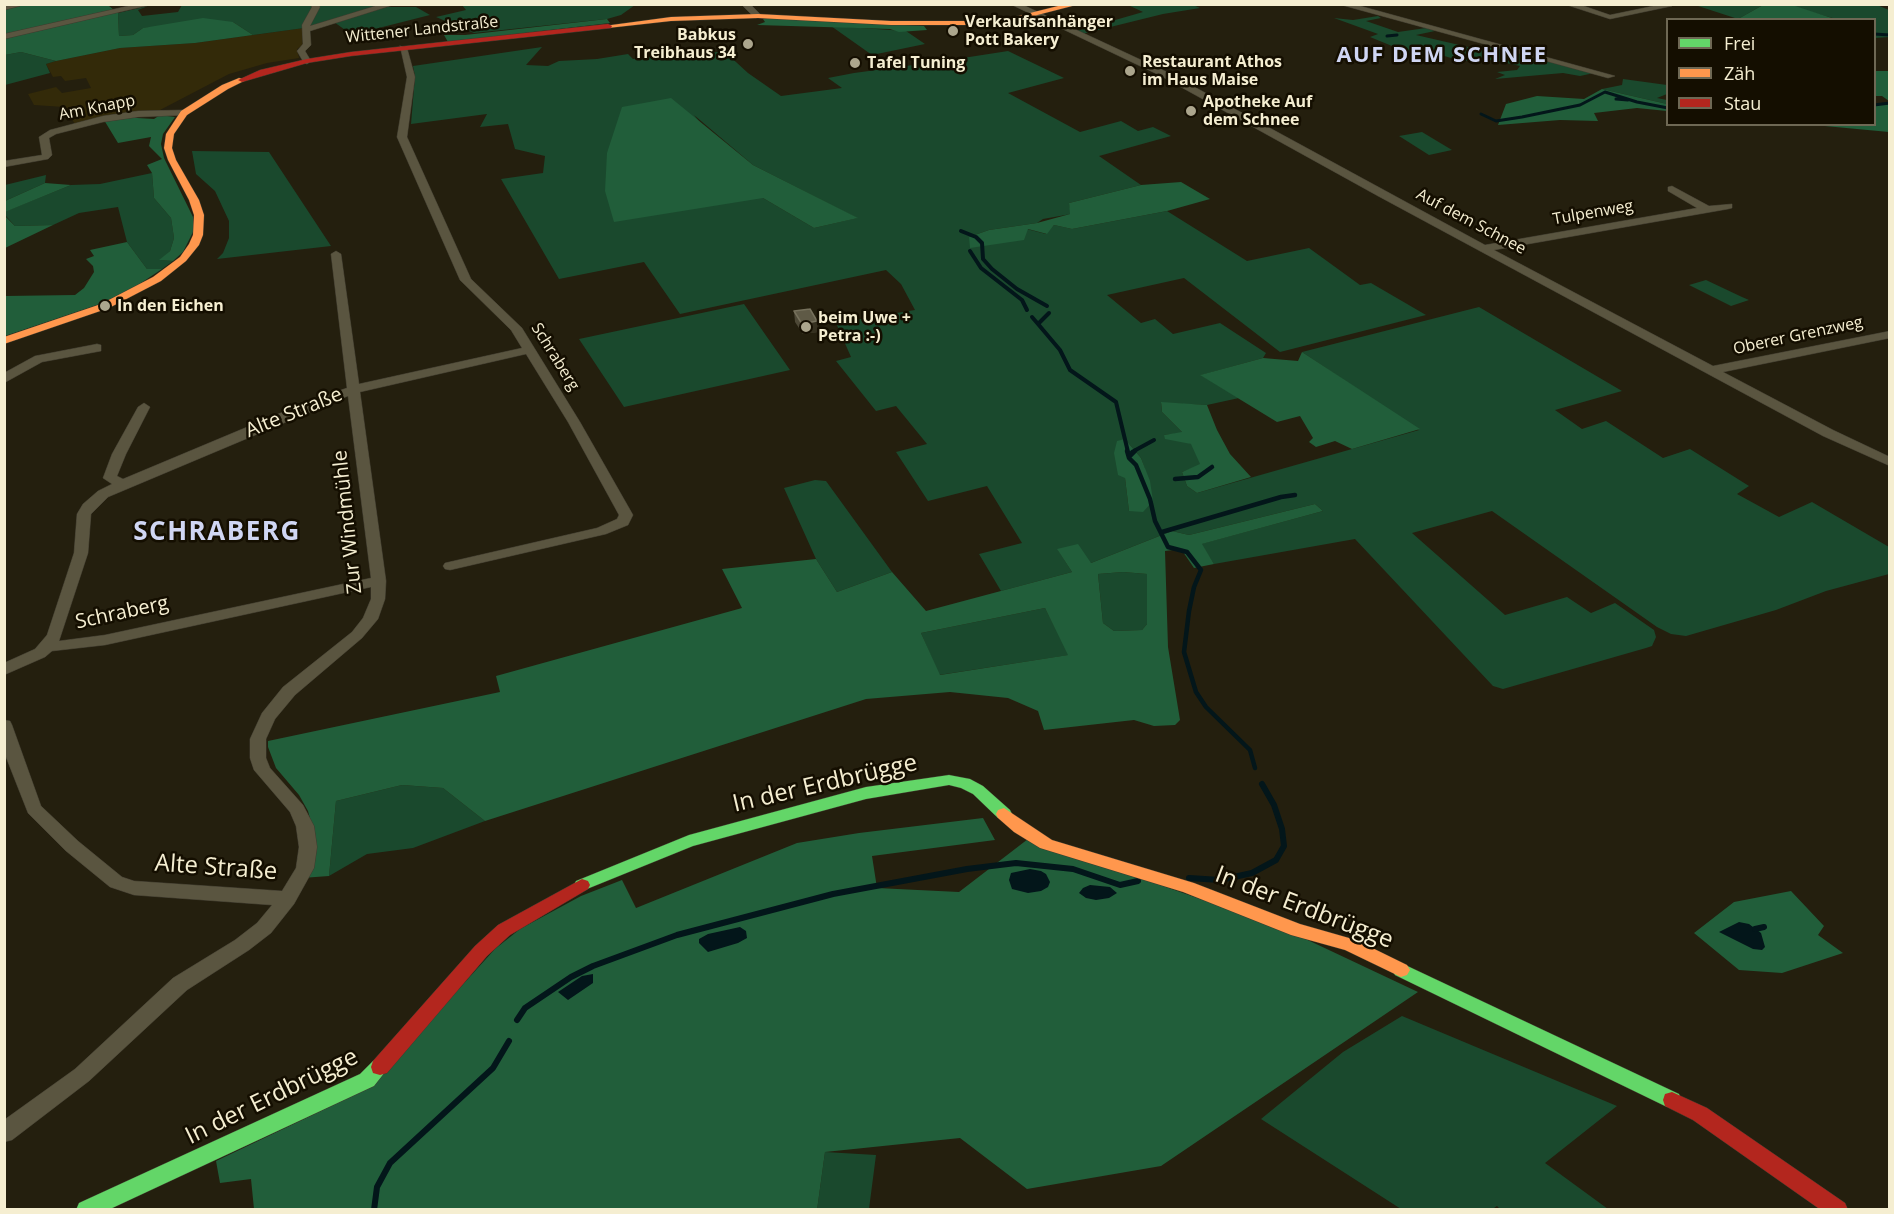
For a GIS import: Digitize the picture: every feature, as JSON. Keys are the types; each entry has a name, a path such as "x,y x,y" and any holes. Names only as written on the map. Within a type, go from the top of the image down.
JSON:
{"main road":[{"name":"Wittener Landstraße","path":"4,341 80,316 124,297 157,279 189,252 198,236 199,215 168,148 170,134 184,113 225,87 253,75 307,61 403,48 744,9 758,16 915,24 985,22 1035,15 1077,4"},
{"name":"In der Erdbrügge","path":"86,1209 367,1080 381,1069 482,951 504,930 591,880 688,841 866,793 949,780 965,783 978,790 1020,828 1046,844 1188,887 1297,930 1350,945 1700,1114 1838,1209"}],"street":[{"path":"4,37 150,4"},
{"path":"307,61 301,51 307,45 306,25 316,7 314,4"},
{"path":"306,30 392,4"},
{"name":"Auf dem Schnee","path":"1014,4 1164,74 1352,178 1828,433 1890,462"},
{"path":"1342,4 1611,76"},
{"path":"1568,4 1610,18 1668,6"},
{"name":"Schraberg","path":"403,48 411,77 402,139 466,280 516,328 574,422 626,515 623,522 601,531 480,553 450,566"},
{"name":"Am Knapp","path":"4,164 45,157 47,155 44,137 53,132 104,119 138,114 184,113"},
{"path":"1672,189 1707,208"},
{"name":"Tulpenweg","path":"1484,248 1728,206"},
{"name":"Zur Windmühle","path":"287,899 305,868 308,848 307,832 297,809 266,775 260,765 257,748 260,732 268,717 289,691 334,656 364,627 378,599 379,581 336,254"},
{"name":"Oberer Grenzweg","path":"1713,370 1890,334"},
{"path":"4,379 23,366 39,359 97,348"},
{"name":"Alte Straße","path":"48,646 55,635 81,553 84,514 95,500 123,484 318,402 355,389 529,350"},
{"path":"123,484 110,478 119,454 144,407"},
{"name":"Schraberg","path":"48,646 76,645 105,640 379,581"},
{"path":"4,670 25,661 48,646"},
{"name":"Alte Straße","path":"4,725 34,808 72,846 116,882 134,888 287,899"},
{"name":"Alte Straße","path":"4,1133 82,1075 180,984 258,932 287,899"}],"shaded area":[{"path":"304,28 304,44 297,49 299,58 267,63 229,74 160,110 75,124 64,107 34,105 28,94 56,87 62,93 91,88 86,78 65,81 61,76 53,77 46,64 56,61 120,48 195,43"},
{"path":"1030,869 1046,874 1050,882 1048,887 1041,891 1028,893 1012,889 1009,880 1011,873"},
{"path":"1090,885 1110,887 1117,893 1109,898 1096,900 1086,898 1079,893"},
{"path":"1739,922 1749,924 1761,933 1765,947 1762,950 1753,949 1719,932"},
{"path":"740,927 746,931 747,938 738,943 708,952 699,943 699,939 708,934"},
{"path":"593,974 593,983 568,1000 558,992 582,976"}],"green space":[{"path":"311,4 313,6 304,28 253,35 233,22 143,28 133,35 119,36 118,13 148,6 138,10 142,16 178,12 182,5"},
{"path":"4,5 114,5 109,6 118,13 119,36 133,35 143,28 203,18 233,22 253,35 195,43 120,48 56,61 21,52 5,55"},
{"path":"318,5 389,5 308,28"},
{"path":"462,5 635,5 621,15 607,19 474,33 436,17 466,10"},
{"path":"1128,5 1193,5 1200,8 1163,14 1082,34 1077,31 1143,12"},
{"path":"1695,5 1763,5 1740,18"},
{"path":"1763,5 1792,5 1832,18 1740,18"},
{"path":"1787,5 1877,5 1889,10 1889,37 1876,38 1876,18 1832,18"},
{"path":"387,7 416,7 430,15 355,34 334,22"},
{"path":"1378,16 1381,18 1366,21 1398,32 1426,28 1435,31 1416,35 1468,47 1500,48 1594,73 1580,76 1563,73 1495,79 1505,75 1497,72 1517,70 1520,66 1493,60 1461,61 1441,55 1397,53 1392,46 1370,37 1378,34 1334,18 1353,20"},
{"path":"607,19 610,23 448,42 444,35 465,35"},
{"path":"763,19 924,26 927,30 899,32 890,29 757,25 765,22"},
{"path":"831,26 906,31 925,44 872,55"},
{"path":"542,47 526,65 548,66 559,61 597,59 628,54 633,59 657,56 661,60 724,51 748,73 781,96 842,88 828,78 928,63 927,61 946,58 950,60 1008,51 1064,78 1008,93 1080,132 1121,121 1138,131 1153,127 1171,136 1099,156 1141,185 1069,203 1071,214 1043,219 1037,223 989,230 969,237 1027,229 1046,234 1054,225 1072,229 1167,211 1247,261 1309,248 1360,285 1371,283 1426,315 1280,352 1184,278 1107,295 1141,323 1155,319 1173,334 1220,323 1266,353 1263,358 1201,375 1239,398 1207,405 1161,403 1162,412 1183,433 1164,435 1192,444 1201,465 1182,472 1187,486 1197,493 1419,430 1302,352 1479,307 1622,391 1555,410 1582,429 1606,421 1663,458 1690,449 1749,486 1737,494 1779,517 1812,502 1889,547 1889,574 1826,591 1776,610 1686,636 1671,634 1657,627 1492,511 1412,533 1505,615 1567,597 1591,613 1615,603 1654,630 1656,637 1652,646 1503,689 1493,686 1355,539 1214,564 1201,544 1323,511 1315,504 1189,535 1172,531 1091,563 1058,550 1072,572 1001,591 979,554 1022,543 987,486 928,501 896,452 927,444 896,406 876,411 836,361 851,357 836,323 915,310 901,284 886,270 680,314 644,262 559,279 501,179 543,173 545,156 515,149 508,124 480,127 487,114 411,124 415,76 413,66","holes":["694,115 753,165 857,218 814,228 763,198","1125,439 1141,458 1145,469 1129,511 1125,478"]},
{"path":"21,52 56,61 46,64 50,73 5,85 5,55"},
{"path":"1876,71 1889,71 1889,101 1882,96 1876,96"},
{"path":"1623,79 1666,85 1666,94 1657,98 1666,100 1666,104 1602,89 1622,85"},
{"path":"1602,89 1666,104 1666,111 1637,108 1594,113 1598,121 1560,120 1498,125 1506,104 1537,96 1584,99"},
{"path":"671,98 753,165 858,218 814,228 763,198 614,222 605,191 607,153 622,107"},
{"path":"1889,103 1889,132 1825,126 1876,126 1876,106"},
{"path":"160,115 175,117 163,134 161,144 164,158 193,217 193,232 183,252 173,261 159,260 170,251 174,238 171,218 154,198 152,173 147,165 162,159 149,146 151,137 118,143 104,120 121,117 154,119"},
{"path":"1422,132 1452,150 1429,155 1399,136"},
{"path":"192,151 269,152 331,246 217,259 223,253 229,238 229,221 215,191 196,174"},
{"path":"152,173 154,198 171,218 174,238 170,251 160,260 173,261 162,269 147,269 127,242 118,207 79,213 53,225 15,226 4,212 71,185 100,184"},
{"path":"46,175 45,183 5,201 5,185"},
{"path":"1181,182 1210,199 1167,211 1072,229 1054,225 1047,234 1028,229 1024,240 970,248 969,237 989,230 1037,223 1070,214 1069,203 1141,185"},
{"path":"45,183 71,185 5,212 5,201"},
{"path":"4,215 15,226 53,225 5,248"},
{"path":"127,242 147,269 162,269 132,289 100,304 5,336 5,296 75,295 84,288 94,272 93,266 86,259 94,256 90,250"},
{"path":"1706,280 1749,300 1731,306 1689,285"},
{"path":"744,304 790,370 624,407 579,339"},
{"path":"1302,352 1420,429 1352,449 1335,441 1316,447 1309,442 1313,438 1300,416 1277,422 1200,375 1263,358 1298,361"},
{"path":"1161,402 1207,405 1230,454 1251,477 1197,493 1187,486 1182,472 1200,464 1191,444 1165,439 1164,435 1182,432 1162,412"},
{"path":"1125,439 1141,458 1150,481 1153,501 1143,512 1129,511 1125,478 1118,475 1114,453 1117,441"},
{"path":"815,480 826,481 892,572 837,592 816,559 784,488"},
{"path":"1315,504 1323,511 1202,544 1214,564 1194,568 1181,549 1165,551 1168,647 1180,720 1175,725 1154,726 1134,720 1044,730 1038,711 1008,698 950,692 866,699 485,821 443,788 402,785 336,801 329,876 302,878 313,830 308,811 299,795 276,768 268,741 500,692 496,676 742,608 722,569 816,559 837,592 892,572 926,611 1072,572 1057,549 1078,544 1091,563 1172,531 1189,535","holes":["1123,572 1147,574 1147,624 1142,630 1114,631 1103,623 1098,574","1045,608 1068,655 940,675 921,633"]},
{"path":"1123,572 1147,574 1147,624 1142,630 1114,631 1103,623 1098,574"},
{"path":"1045,608 1069,655 939,675 921,633"},
{"path":"402,785 443,788 485,821 413,848 367,854 329,876 336,801"},
{"path":"983,818 995,840 872,856 877,888 959,892 1028,839 1278,926 1418,992 1161,1166 1027,1189 960,1138 825,1152 817,1210 254,1209 251,1179 220,1183 216,1161 369,1088 495,949 520,929 581,896 622,880 636,908 797,843"},
{"path":"1791,891 1824,926 1818,935 1843,953 1782,973 1739,970 1694,933 1734,902"},
{"path":"1402,1016 1617,1106 1545,1163 1608,1209 1501,1210 1497,1206 1491,1210 1401,1209 1261,1119 1343,1052"},
{"path":"825,1152 876,1155 869,1209 817,1210"}],"building":[{"path":"810,309 817,321 802,324 794,311"}],"waterway":[{"path":"1876,34 1890,35"},
{"path":"1387,36 1397,35"},
{"path":"1481,114 1496,121 1522,117 1580,105 1605,92 1666,108"},
{"path":"1616,99 1628,100"},
{"path":"1876,105 1890,103"},
{"path":"961,231 976,237 982,243 983,259 992,269 1017,289 1047,306"},
{"path":"970,251 981,268 1022,300 1027,310"},
{"path":"1038,324 1049,313"},
{"path":"1032,317 1038,324"},
{"path":"1038,324 1060,350 1070,370 1116,402 1128,452"},
{"path":"1132,452 1154,440"},
{"path":"1127,451 1129,458 1136,465 1150,499 1155,521 1168,547 1187,552 1201,570 1194,587 1189,611 1184,652 1196,692 1206,707 1250,750 1255,768"},
{"path":"1129,457 1135,451"},
{"path":"1175,479 1198,477 1212,467"},
{"path":"1162,532 1281,497 1295,495"},
{"path":"1189,878 1220,880 1252,873 1276,860 1284,846 1282,829 1274,805 1262,784"},
{"path":"517,1020 525,1008 571,977 593,966 677,935 833,894 967,869 1016,863 1073,869 1120,885 1138,881"},
{"path":"1755,929 1764,927"},
{"path":"374,1210 377,1187 390,1163 493,1068 509,1041"}],"traffic: fast":[{"path":"582,885 689,841 866,793 949,780 965,783 978,790 1004,814"},
{"path":"1401,970 1672,1100"},
{"path":"86,1210 367,1080 380,1067"}],"traffic: slow":[{"path":"608,26 671,19 758,16 891,23 969,23 1014,19 1077,4"},
{"path":"4,341 105,306 157,279 183,259 194,245 198,235 199,215 194,200 172,160 168,148 170,134 184,113 225,87 242,80"},
{"path":"1004,814 1020,828 1046,844 1188,887 1297,930 1350,945 1401,970"}],"traffic: jam":[{"path":"242,80 307,61 351,54 608,26"},
{"path":"380,1067 481,951 504,930 582,885"},
{"path":"1672,1100 1700,1114 1838,1210"}],"place":[{"name":"Verkaufsanhänger Pott Bakery","path":"953,31"},
{"name":"Babkus Treibhaus 34","path":"748,44"},
{"name":"Tafel Tuning","path":"855,63"},
{"name":"Restaurant Athos im Haus Maise","path":"1130,71"},
{"name":"Apotheke Auf dem Schnee","path":"1191,111"},
{"name":"In den Eichen","path":"105,306"},
{"name":"beim Uwe + Petra :-)","path":"806,327"}],"district":[{"name":"AUF DEM SCHNEE","path":"1442,56"},
{"name":"SCHRABERG","path":"217,533"}]}
